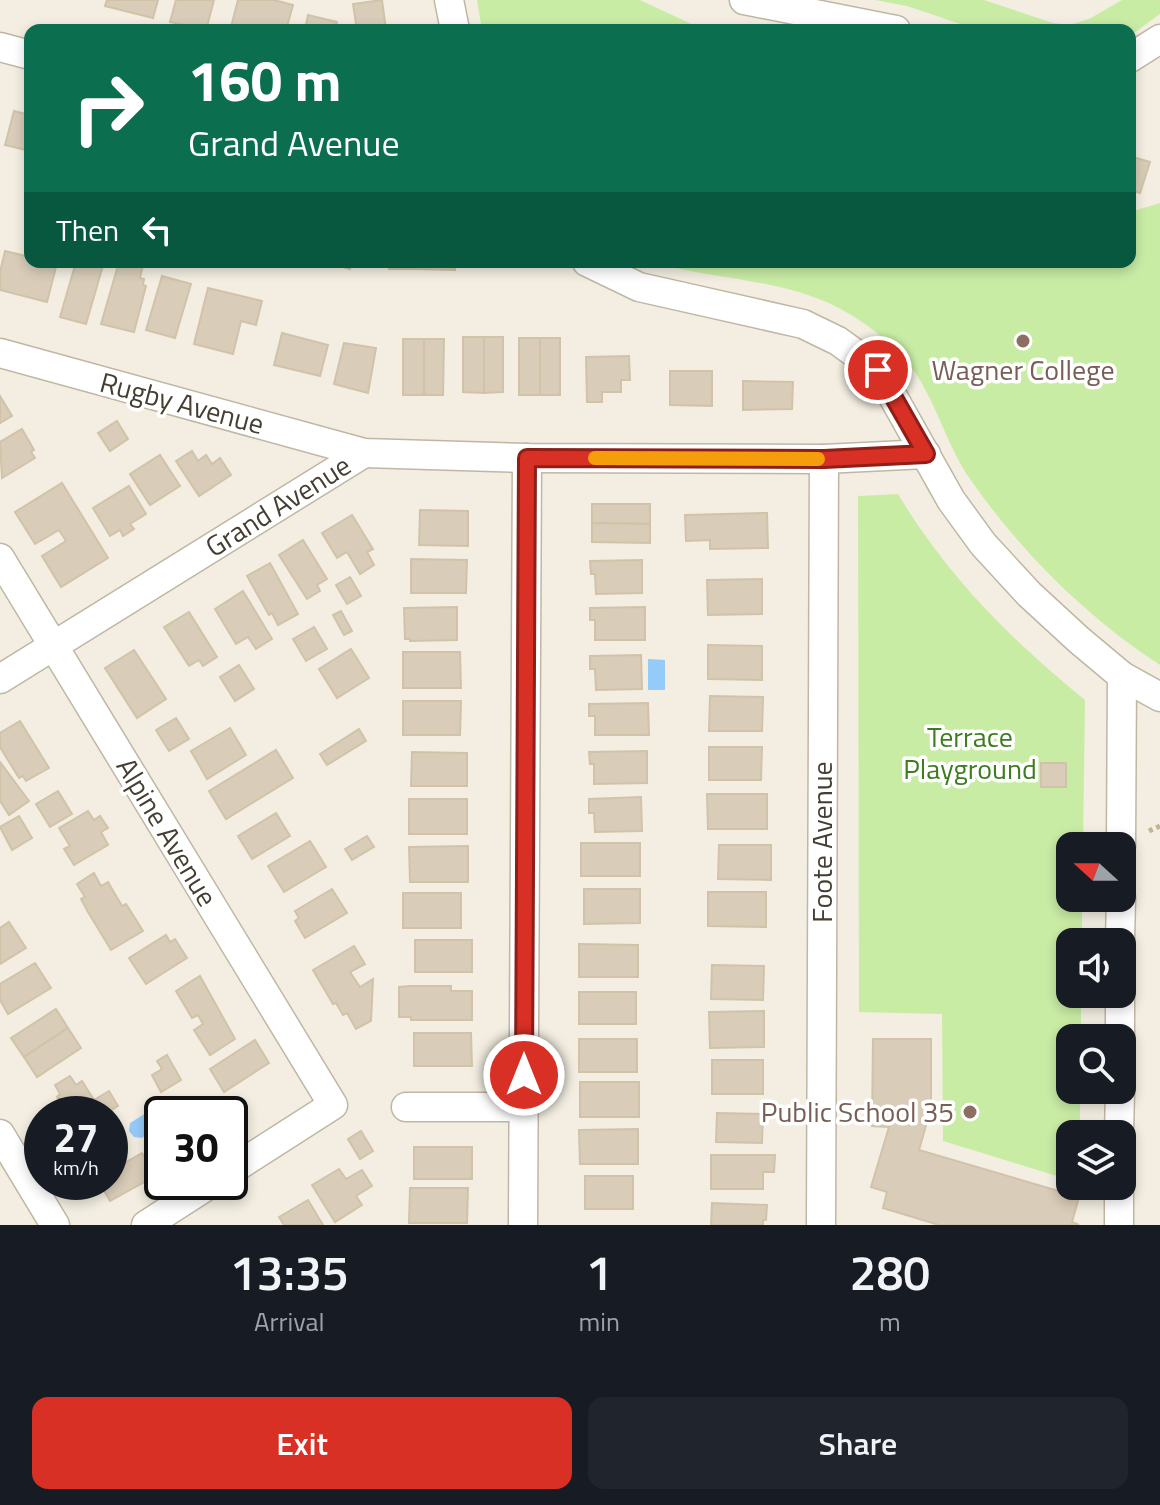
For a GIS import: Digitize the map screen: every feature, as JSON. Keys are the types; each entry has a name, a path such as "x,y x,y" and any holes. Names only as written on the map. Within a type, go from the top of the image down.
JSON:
{"street":[{"path":"449,0 454,24"},
{"path":"744,0 866,24"},
{"path":"1136,54 1160,39"},
{"path":"0,47 24,53"},
{"path":"599,268 639,287 803,324 838,341 878,370 951,500 983,544 1029,594 1122,676 1160,697"},
{"name":"Rugby Avenue","path":"0,353 364,453"},
{"name":"Grand Avenue","path":"0,679 364,453 527,458 824,459 926,454"},
{"path":"523,1225 527,458"},
{"name":"Foote Avenue","path":"821,1225 824,459"},
{"name":"Alpine Avenue","path":"0,558 333,1105 248,1159"},
{"path":"1121,832 1122,676"},
{"path":"406,1107 524,1107"},
{"path":"0,1134 55,1225"},
{"path":"146,1225 185,1200"},
{"path":"1119,1200 1119,1225"}],"path":[{"path":"1149,831 1160,826"}],"green space":[{"path":"477,0 640,0 691,24 481,24"},
{"path":"875,0 984,0 1061,24 960,24 907,6"},
{"path":"1122,0 1160,0 1160,14 1136,32 1136,24 1072,24 1089,19"},
{"name":"Wagner College","path":"1160,203 1160,665 1080,604 1011,532 962,466 914,371 874,331 846,312 800,293 677,268 1136,268 1136,210"},
{"name":"Terrace Playground","path":"898,494 959,580 982,606 1085,700 1083,832 1056,832 1056,912 1082,912 1082,928 1056,928 1056,1008 1081,1008 1081,1024 1056,1024 1056,1104 1080,1104 1080,1120 1056,1120 1056,1176 943,1141 942,1014 859,1012 858,496"}],"water":[{"path":"648,659 665,660 665,690 648,690"},
{"path":"144,1114 144,1136 134,1137 129,1131 130,1123"}],"building":[{"path":"107,0 158,0 153,18 105,6"},
{"path":"176,0 214,0 208,24 170,22"},
{"path":"238,0 274,0 293,5 288,24 232,24"},
{"path":"382,0 385,24 356,24 353,4"},
{"path":"308,15 337,22 336,24 306,24"},
{"path":"14,111 24,114 24,150 5,145"},
{"path":"1136,158 1150,162 1140,193 1136,192"},
{"path":"5,251 24,256 24,268 56,268 47,302 0,290"},
{"path":"74,268 102,268 86,324 60,317"},
{"path":"117,268 142,268 140,278 144,279 143,285 146,286 134,332 101,324"},
{"path":"455,268 455,270 417,269"},
{"path":"162,276 191,284 175,338 146,330"},
{"path":"208,288 262,301 256,325 241,321 233,354 194,344"},
{"path":"282,333 328,345 320,376 274,365"},
{"path":"463,337 484,337 484,393 463,392"},
{"path":"484,337 503,337 503,392 484,393"},
{"path":"519,338 540,338 540,395 519,395"},
{"path":"540,338 560,338 560,395 540,395"},
{"path":"403,339 424,339 424,395 403,395"},
{"path":"424,339 444,339 443,395 424,395"},
{"path":"344,343 376,348 368,393 334,384"},
{"path":"629,356 630,380 621,380 621,392 602,392 602,402 587,402 586,357"},
{"path":"670,371 712,371 712,406 670,405"},
{"path":"743,381 793,382 792,409 743,410"},
{"path":"0,396 12,416 0,423"},
{"path":"117,421 128,439 110,451 98,433"},
{"path":"22,429 35,458 2,478 0,442"},
{"path":"192,451 198,461 206,455 212,464 220,458 231,475 199,496 176,461"},
{"path":"160,455 180,486 150,505 130,474"},
{"path":"62,483 108,558 61,587 42,556 66,541 59,530 35,544 15,512"},
{"path":"129,486 146,514 130,524 134,529 123,536 120,530 110,536 93,508"},
{"path":"592,504 650,504 650,524 592,523"},
{"path":"420,510 468,511 468,546 419,545"},
{"path":"767,513 768,548 710,549 710,540 686,541 685,515"},
{"path":"352,515 373,549 367,552 374,565 360,574 347,552 337,558 322,533"},
{"path":"592,523 650,524 650,543 592,542"},
{"path":"303,540 327,579 317,585 320,591 307,599 279,555"},
{"path":"411,559 467,560 466,593 411,593"},
{"path":"642,560 642,593 596,594 595,574 591,574 590,561"},
{"path":"270,563 298,614 278,625 247,576"},
{"path":"350,577 361,596 347,604 336,585"},
{"path":"762,579 762,614 708,615 707,580"},
{"path":"243,591 272,639 256,649 248,637 236,644 215,609"},
{"path":"457,607 457,640 405,639 404,608"},
{"path":"645,607 645,640 595,640 595,620 590,620 590,608"},
{"path":"341,611 352,631 344,635 333,615"},
{"path":"189,612 217,657 203,666 199,660 189,666 164,627"},
{"path":"314,627 327,649 306,661 293,639"},
{"path":"708,645 762,646 762,680 708,679"},
{"path":"351,649 369,678 337,698 319,669"},
{"path":"134,650 166,699 137,718 105,668"},
{"path":"403,652 460,652 461,688 403,688"},
{"path":"641,655 642,689 596,690 595,669 590,669 590,656"},
{"path":"239,665 254,689 235,701 220,677"},
{"path":"710,696 763,697 762,731 709,731"},
{"path":"403,701 461,701 460,735 403,735"},
{"path":"648,703 649,735 595,735 595,716 589,716 589,704"},
{"path":"176,718 189,739 169,751 156,730"},
{"path":"20,721 49,768 26,781 23,776 19,778 0,747 0,733"},
{"path":"230,728 246,755 207,779 191,751"},
{"path":"359,729 366,741 327,765 320,754"},
{"path":"709,747 762,747 761,780 709,780"},
{"path":"276,750 293,778 226,819 209,791"},
{"path":"647,751 647,783 594,784 594,764 590,764 589,752"},
{"path":"412,752 467,753 467,786 411,786"},
{"path":"0,762 29,801 9,815 0,801"},
{"path":"1041,763 1066,763 1066,787 1041,787"},
{"path":"58,791 72,814 50,827 36,804"},
{"path":"707,794 767,794 767,829 708,829"},
{"path":"641,797 642,831 595,832 594,813 589,813 589,799"},
{"path":"409,799 467,799 467,834 409,834"},
{"path":"88,811 94,820 100,816 108,828 101,832 108,845 74,865 64,849 70,846 59,828"},
{"path":"276,813 290,836 252,859 238,836"},
{"path":"19,816 32,838 12,850 0,827"},
{"path":"367,836 374,847 352,860 345,849"},
{"path":"310,841 326,867 284,892 268,866"},
{"path":"581,843 640,843 640,876 581,876"},
{"path":"719,845 771,845 771,880 718,879"},
{"path":"468,846 468,882 410,882 409,847"},
{"path":"94,873 101,886 108,882 122,906 126,904 143,931 111,950 81,899 85,897 77,884"},
{"path":"332,889 347,913 305,938 295,921 299,918 295,911"},
{"path":"584,889 640,889 640,923 584,924"},
{"path":"708,892 766,892 766,927 708,926"},
{"path":"403,893 461,893 461,928 403,928"},
{"path":"9,922 26,948 0,964 0,928"},
{"path":"166,935 170,942 175,939 187,958 146,984 129,958"},
{"path":"415,940 472,940 472,972 415,972"},
{"path":"579,944 638,945 638,977 579,977"},
{"path":"354,946 365,964 350,972 360,987 373,979 371,1021 356,1029 347,1013 343,1015 336,1003 333,1004 313,970"},
{"path":"35,963 51,988 8,1014 0,1000 0,984"},
{"path":"712,965 764,966 763,1000 711,999"},
{"path":"200,976 235,1039 210,1055 194,1030 203,1024 198,1015 192,1018 176,991"},
{"path":"451,986 451,991 472,991 472,1020 411,1020 411,1017 399,1017 399,987"},
{"path":"579,992 636,992 636,1024 579,1024"},
{"path":"56,1009 68,1028 24,1057 11,1038"},
{"path":"764,1011 764,1047 710,1048 709,1012"},
{"path":"68,1028 81,1048 37,1077 24,1057"},
{"path":"414,1033 471,1033 472,1066 414,1066"},
{"path":"579,1039 637,1039 637,1072 579,1072"},
{"path":"873,1039 931,1039 931,1123 927,1122 919,1150 1056,1190 1056,1200 1078,1200 1072,1222 1079,1225 939,1225 883,1208 887,1192 871,1187 889,1127 872,1126"},
{"path":"255,1040 269,1063 224,1092 210,1069"},
{"path":"167,1055 181,1080 161,1092 152,1075 162,1069 157,1061"},
{"path":"712,1060 763,1060 763,1094 712,1094"},
{"path":"70,1076 76,1085 82,1081 91,1096 58,1096 60,1094 55,1085"},
{"path":"580,1082 639,1082 639,1117 580,1117"},
{"path":"717,1113 763,1114 762,1143 716,1142"},
{"path":"638,1129 638,1164 580,1164 579,1130"},
{"path":"361,1131 373,1151 360,1159 348,1139"},
{"path":"414,1147 472,1147 472,1179 414,1179"},
{"path":"142,1153 144,1157 144,1182 128,1191 128,1161"},
{"path":"711,1155 775,1155 774,1172 763,1172 763,1189 711,1189"},
{"path":"339,1169 346,1179 362,1170 372,1186 356,1196 362,1205 335,1222 312,1185"},
{"path":"585,1176 633,1176 633,1209 585,1209"},
{"path":"410,1188 468,1188 467,1223 409,1223"},
{"path":"308,1200 323,1225 284,1225 279,1217"},
{"path":"712,1203 767,1205 766,1220 763,1220 763,1225 711,1225"}],"slow traffic":[{"path":"595,458 818,459"}],"place":[{"name":"Wagner College","path":"1023,341"},
{"name":"Public School 35","path":"970,1112"}],"route":[{"path":"524,1075 527,458 824,459 926,454 878,370"}]}
